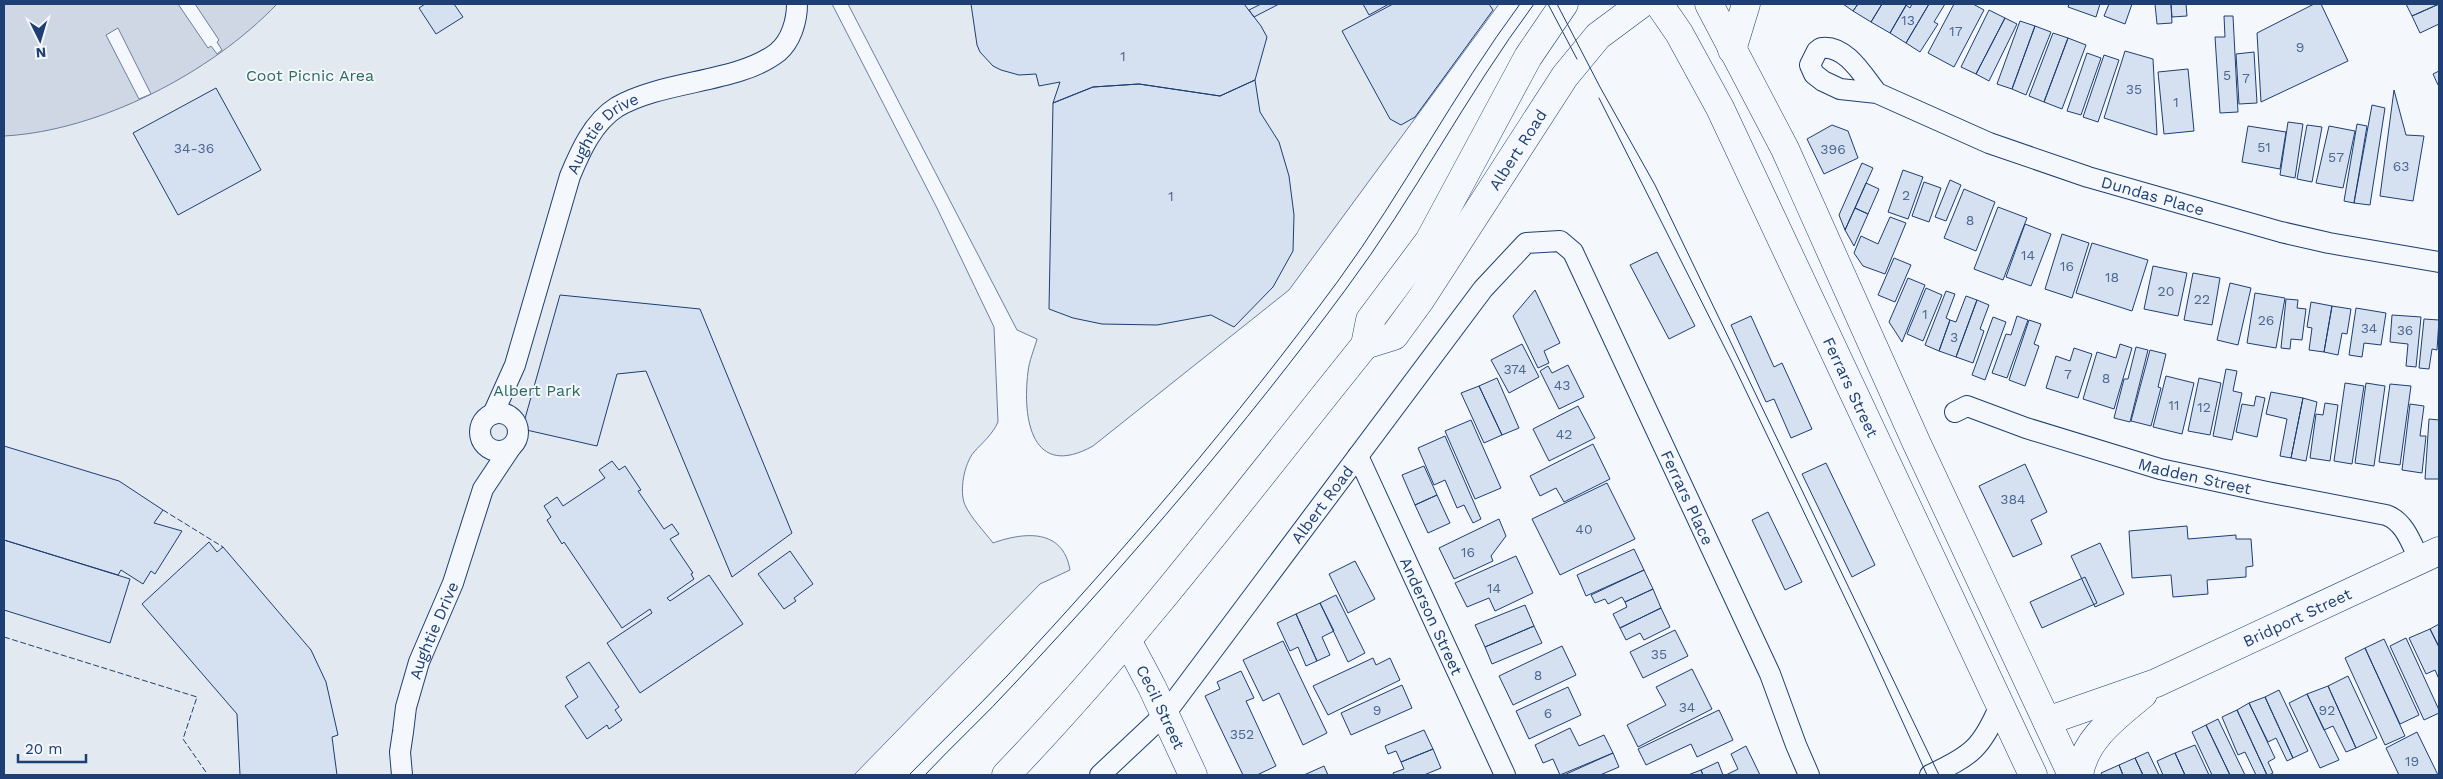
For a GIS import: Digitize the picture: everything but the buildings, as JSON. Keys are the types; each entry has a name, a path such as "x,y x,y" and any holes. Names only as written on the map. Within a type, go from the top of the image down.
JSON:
{"main road":[{"name":"Albert Road","path":"1006,775 1048,732 1127,640 1366,345 1370,320 1429,241 1528,57 1564,4"},
{"name":"Albert Road","path":"1366,345 1394,336 1421,299 1565,76 1598,36 1640,4"},
{"name":"Ferrars Street","path":"1660,4 1679,33 1720,108 2033,775"},
{"path":"1709,4 1785,149 1910,428 2072,775"},
{"path":"1732,50 1746,4"},
{"path":"1889,466 1895,439 1910,428"},
{"name":"Bridport Street","path":"2047,721 2156,683 2429,555"},
{"name":"Cecil Street","path":"1127,640 1165,714 1193,775"},
{"name":"Bridport Street","path":"2079,775 2086,751 2099,732 2156,683"},
{"path":"2036,775 2037,734 2041,725 2047,721"}],"street":[{"name":"Aughtie Drive","path":"493,414 515,365 570,176 581,150 592,133 615,108 643,95 733,72 767,59 779,51 788,39 794,25 797,4"},
{"name":"Dundas Place","path":"1877,93 1989,142 2117,186 2329,243 2439,262"},
{"name":"Albert Road","path":"1100,775 1165,714 1483,289 1526,243 1545,241"},
{"name":"Ferrars Place","path":"1545,241 1560,242 1574,252 1770,674 1796,745 1810,775"},
{"name":"Aughtie Drive","path":"515,365 513,409 517,425"},
{"name":"Madden Street","path":"1955,412 1967,406 2026,428 2160,469 2392,517 2429,555"},
{"path":"493,414 505,414 512,418 517,425 518,434 511,447 496,450 484,442 481,433 482,424 493,414"},
{"name":"Aughtie Drive","path":"402,775 401,743 411,689 419,662 453,584 482,489 484,442"},
{"name":"Aughtie Drive","path":"482,489 511,447"},
{"name":"Anderson Street","path":"1358,456 1505,775"},
{"path":"1930,775 1956,763 1980,744 1988,734 2000,705"}],"green space":[{"name":"Albert Park","path":"4,4 832,4 937,208 994,327 998,422 990,435 970,457 965,470 962,492 965,505 974,520 993,543 1005,539 1029,536 1051,540 1066,556 1070,570 1040,584 854,775 4,775"},
{"path":"848,4 1499,4 1289,290 1093,446 1072,455 1056,455 1044,450 1035,439 1027,408 1030,360 1037,339 1017,330"}],"shaded area":[{"path":"4,4 277,4 220,53 187,75 151,94 115,110 77,123 40,132 4,136"}],"pier":[{"path":"178,4 195,4 219,40 217,42 222,50 217,54 211,46 208,48"},
{"path":"118,28 151,94 139,99 106,35"}],"tram line":[{"path":"909,775 1007,676 1094,581 1260,383 1362,247 1473,72 1520,4"},
{"path":"925,775 1004,695 1102,588 1186,491 1268,391 1371,254 1486,74 1534,4"},
{"path":"1548,4 1577,59"},
{"path":"1557,4 1600,87 1655,185 1939,775"},
{"path":"1599,98 1733,364 1867,644 1927,775"}],"fence":[{"path":"163,510 223,547"},
{"path":"4,637 197,697 183,739 208,775"}],"park label":[{"name":"Coot Picnic Area","path":"310,75"}]}
